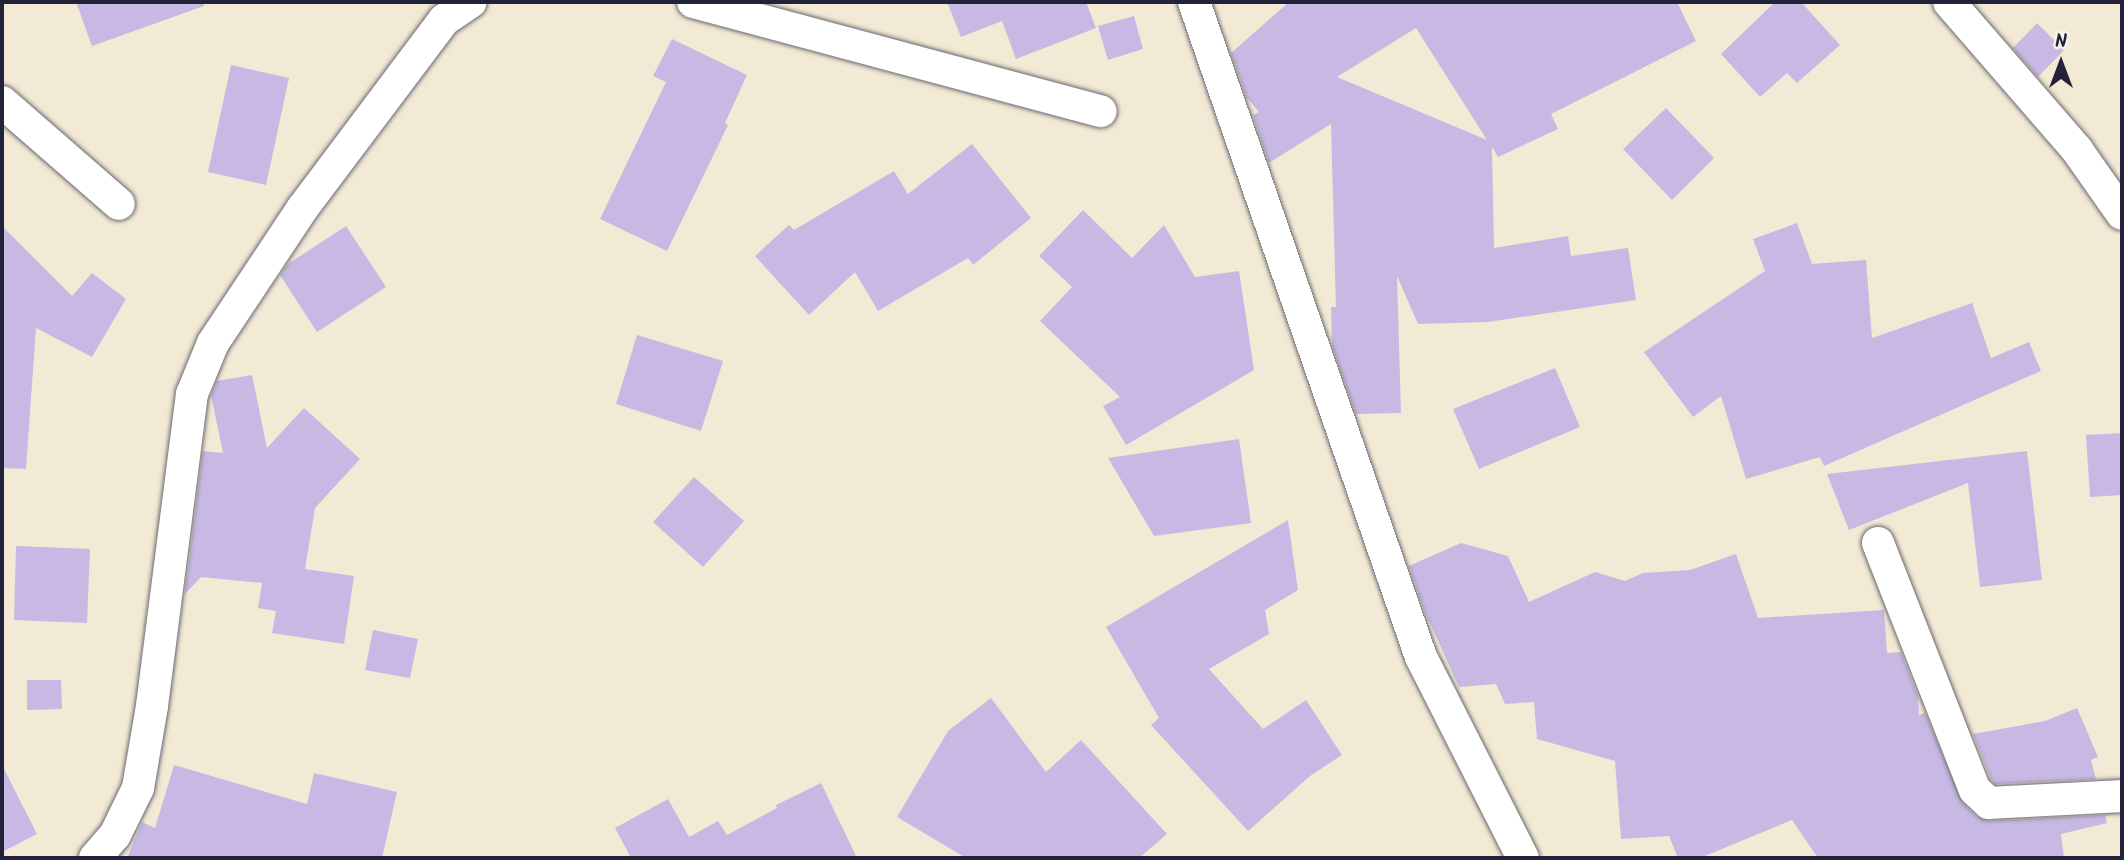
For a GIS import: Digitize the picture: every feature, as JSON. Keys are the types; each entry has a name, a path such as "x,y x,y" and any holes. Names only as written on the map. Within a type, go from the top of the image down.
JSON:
{"street":[{"path":"95,858 115,835 138,788 152,706 192,394 213,343 302,209 444,20 471,2"},
{"path":"692,2 1101,111"},
{"path":"1194,2 1421,657 1522,858"},
{"path":"1949,2 2077,150 2122,214"},
{"path":"2,102 119,204"},
{"path":"1878,543 1975,790 1989,803 2122,796"}],"building":[{"path":"76,2 204,2 204,6 92,46"},
{"path":"947,2 1086,2 1096,28 1016,59 1002,21 961,37"},
{"path":"1289,2 1677,2 1696,41 1551,114 1558,129 1498,157 1492,147 1494,248 1568,236 1571,256 1628,248 1636,300 1488,322 1418,324 1397,276 1401,413 1356,414 1332,345 1331,307 1336,307 1331,124 1269,163 1253,115 1259,112 1247,98 1231,53","holes":["1416,28 1487,140 1337,77"]},
{"path":"1775,2 1801,2 1840,45 1797,83 1787,73 1760,97 1721,54"},
{"path":"1134,16 1143,49 1108,60 1098,26"},
{"path":"2037,23 2064,50 2038,77 2013,48"},
{"path":"672,39 747,75 725,123 728,125 667,251 600,219 666,82 653,76"},
{"path":"231,65 289,78 266,185 208,172"},
{"path":"1666,108 1714,158 1672,200 1623,149"},
{"path":"972,144 1031,218 973,265 968,258 878,311 855,272 809,315 755,256 789,225 794,230 894,171 908,194"},
{"path":"1083,210 1132,258 1164,225 1195,277 1239,271 1254,370 1126,445 1103,406 1120,397 1040,321 1072,287 1039,256"},
{"path":"1797,223 1812,264 1866,260 1872,338 1972,303 1991,358 2029,342 2041,371 1824,466 1820,457 1746,479 1721,396 1693,417 1644,352 1765,271 1753,239"},
{"path":"2,226 72,296 92,273 126,299 92,357 36,328 26,469 2,468"},
{"path":"346,226 386,287 317,332 280,275 288,264"},
{"path":"637,335 723,361 701,431 616,404"},
{"path":"1555,368 1580,427 1479,469 1453,409"},
{"path":"252,375 267,448 304,408 360,459 315,508 305,569 354,576 344,644 272,633 276,611 258,608 262,583 201,577 185,594 203,451 223,453 211,395 217,381"},
{"path":"2122,433 2122,495 2090,497 2086,435"},
{"path":"1239,439 1251,523 1154,536 1108,458"},
{"path":"2027,451 2042,580 1980,587 1968,483 1849,530 1827,474"},
{"path":"694,477 744,521 703,567 653,522"},
{"path":"1288,520 1298,590 1265,610 1269,634 1209,669 1263,729 1306,700 1342,755 1310,776 1248,831 1151,725 1159,718 1106,627"},
{"path":"1461,543 1508,556 1529,602 1595,572 1625,581 1643,573 1690,570 1736,554 1758,618 1884,610 1887,653 1901,652 1918,696 1919,715 1925,713 1963,803 1977,817 1989,821 2105,815 2107,823 2061,834 2064,858 1818,858 1792,820 1700,858 1678,858 1669,836 1621,839 1615,761 1537,739 1534,702 1505,704 1496,684 1459,687 1425,612 1409,566"},
{"path":"16,546 90,549 87,623 14,620"},
{"path":"373,630 418,639 410,678 365,670"},
{"path":"27,680 61,680 62,709 27,710"},
{"path":"991,698 1046,772 1081,740 1167,834 1139,858 966,858 897,817 948,731"},
{"path":"2077,708 2098,757 2091,760 2096,779 1996,784 1991,779 1973,734 2045,721"},
{"path":"2,765 37,834 2,852"},
{"path":"174,765 307,804 314,773 397,792 382,858 127,858 142,822 155,828"},
{"path":"821,783 857,858 631,858 615,828 668,799 689,837 718,821 727,835 777,808 776,805"}]}
